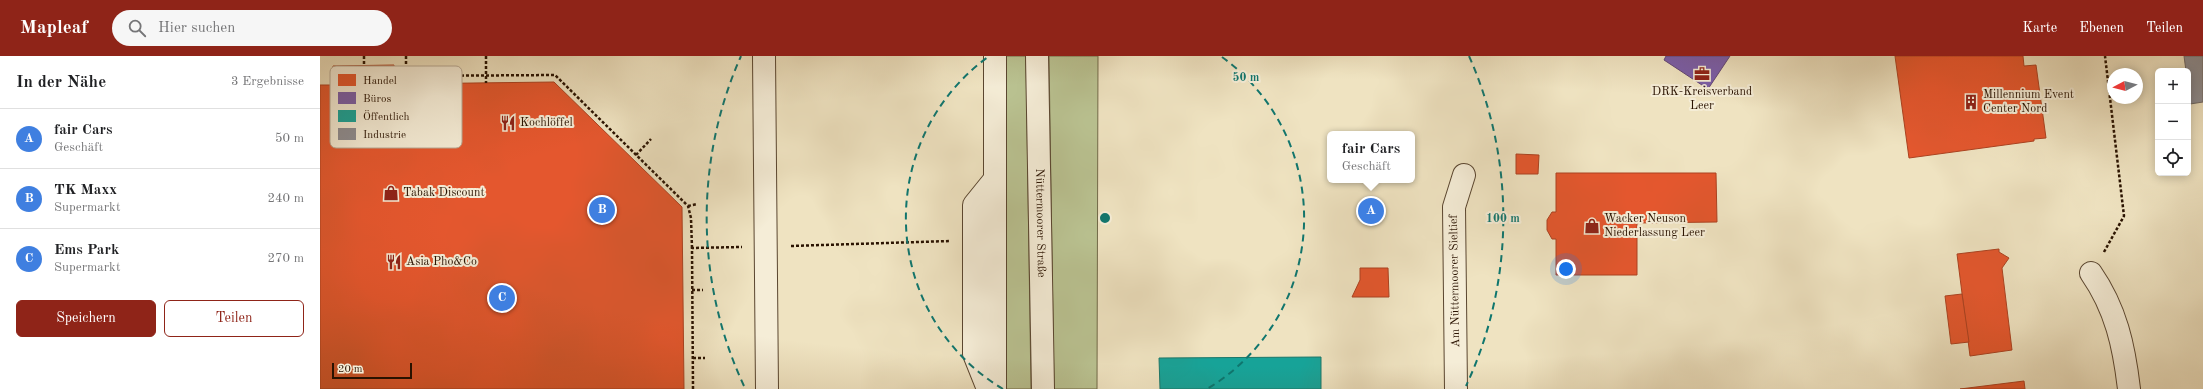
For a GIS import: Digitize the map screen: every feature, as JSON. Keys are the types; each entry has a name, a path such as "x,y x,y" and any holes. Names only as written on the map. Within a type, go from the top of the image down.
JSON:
{"street":[{"path":"764,56 767,389"},
{"path":"995,56 995,389"},
{"name":"Nüttermoorer Straße","path":"1037,56 1043,389"},
{"name":"Am Nüttermoorer Sieltief","path":"1456,389 1454,207 1464,175"},
{"path":"988,389 974,354 974,205 995,179"},
{"path":"2091,273 2107,297 2122,338 2129,389"}],"path":[{"path":"364,56 364,66"},
{"path":"486,56 486,83"},
{"path":"2091,273 2124,216 2105,56"},
{"path":"462,75 555,75 688,206 691,218 692,248 693,389"},
{"path":"636,155 651,139"},
{"path":"688,206 697,204"},
{"path":"692,248 954,241"},
{"path":"692,290 704,290"},
{"path":"693,358 705,358"}],"green space":[{"path":"1003,56 1026,56 1031,389 1005,389"},
{"path":"1049,56 1098,56 1097,389 1054,389"}],"building: Handel":[{"name":"Millennium Event Center Nord","path":"1895,56 2023,56 2024,66 2036,65 2046,138 2034,139 2034,141 1909,158"},
{"path":"394,65 394,66 333,66"},
{"path":"554,82 682,207 684,389 320,389 320,85 330,85 330,148 462,148 462,83"},
{"path":"1516,154 1539,155 1538,174 1516,174"},
{"name":"Wacker Neuson Niederlassung Leer","path":"1556,173 1716,173 1717,222 1637,223 1637,275 1556,275 1556,239 1552,239 1547,230 1547,220 1552,212 1556,212"},
{"path":"1999,249 1999,252 2009,258 2002,268 2012,350 1970,356 1957,254"},
{"path":"1360,268 1388,268 1389,297 1352,297 1360,280"},
{"path":"1962,294 1969,342 1951,344 1945,296"},
{"path":"2024,381 2025,389 1960,389"}],"building: Büros":[{"name":"DRK-Kreisverband Leer","path":"1666,56 1730,56 1708,89 1664,60"}],"building: Öffentlich":[{"path":"1321,357 1321,389 1160,389 1159,358"}],"building: Industrie":[{"path":"2184,56 2203,56 2203,102 2191,104 2191,68 2186,68"}],"place":[{"name":"DRK-Kreisverband Leer","path":"1702,74"},
{"name":"Millennium Event Center Nord","path":"1971,102"},
{"name":"Kochlöffel","path":"508,123"},
{"name":"Tabak Discount","path":"391,193"},
{"name":"TK Maxx","path":"602,210"},
{"name":"fair Cars","path":"1371,211"},
{"name":"Wacker Neuson Niederlassung Leer","path":"1592,226"},
{"name":"Asia Pho&Co","path":"394,262"},
{"name":"Ems Park","path":"502,298"}]}
